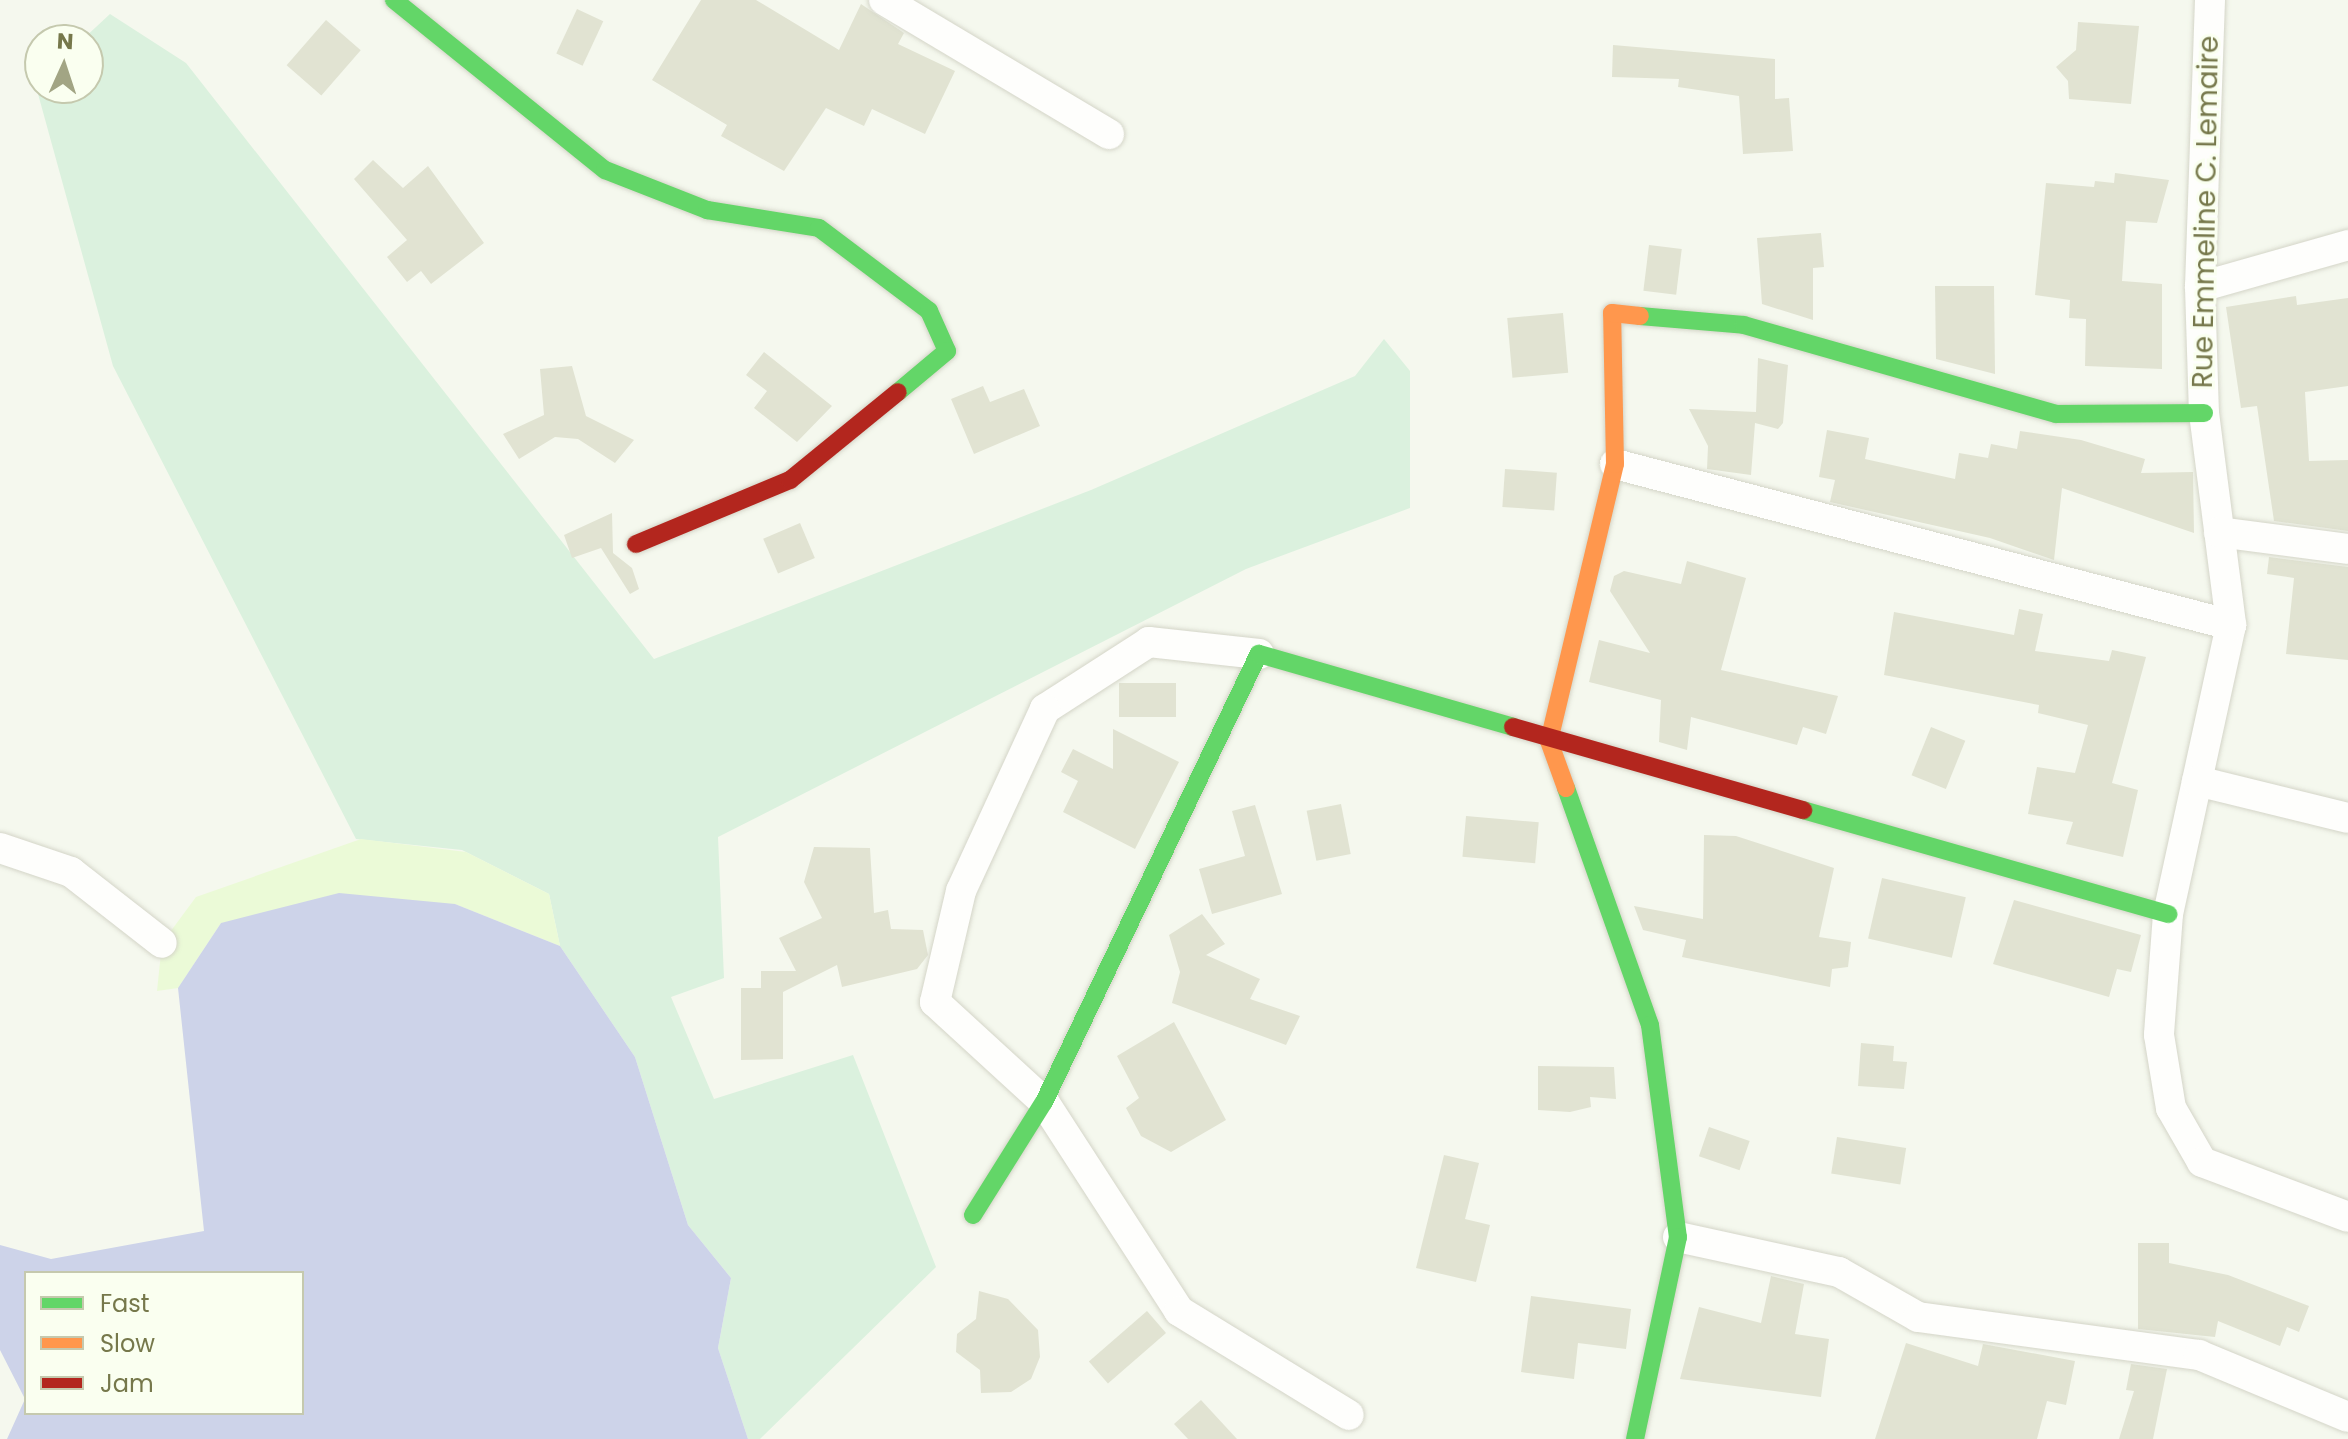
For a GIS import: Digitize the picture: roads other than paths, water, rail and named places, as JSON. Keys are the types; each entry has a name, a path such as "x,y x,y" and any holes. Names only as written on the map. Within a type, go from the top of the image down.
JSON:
{"street":[{"path":"394,0 605,170 707,210 819,228 929,311 935,324 947,351 790,480 636,544"},
{"path":"884,0 1109,134"},
{"name":"Rue Emmeline C. Lemaire","path":"2210,0 2200,287 2204,413 2231,625 2168,914 2159,1035 2171,1108 2202,1162 2348,1217"},
{"path":"2200,287 2348,245"},
{"path":"1635,1439 1678,1237 1650,1025 1549,741 1615,464 1612,313 1744,325 1931,384 2056,414 2204,413"},
{"path":"1615,464 2231,625"},
{"path":"2219,532 2348,549"},
{"path":"1349,1415 1179,1311 1044,1102 935,1002 961,891 1045,709 1149,642 1259,654 1549,741 2168,914"},
{"path":"973,1215 1044,1102 1259,654"},
{"path":"2197,781 2348,818"},
{"path":"0,848 71,872 162,943"},
{"path":"1678,1237 1839,1272 1918,1317 2199,1355 2348,1417"}],"water":[{"path":"339,893 455,904 560,946 635,1057 688,1225 731,1278 718,1348 748,1439 7,1439 24,1401 24,1415 304,1415 304,1271 24,1271 24,1397 0,1350 0,1245 51,1259 204,1231 178,988 221,923"}]}
